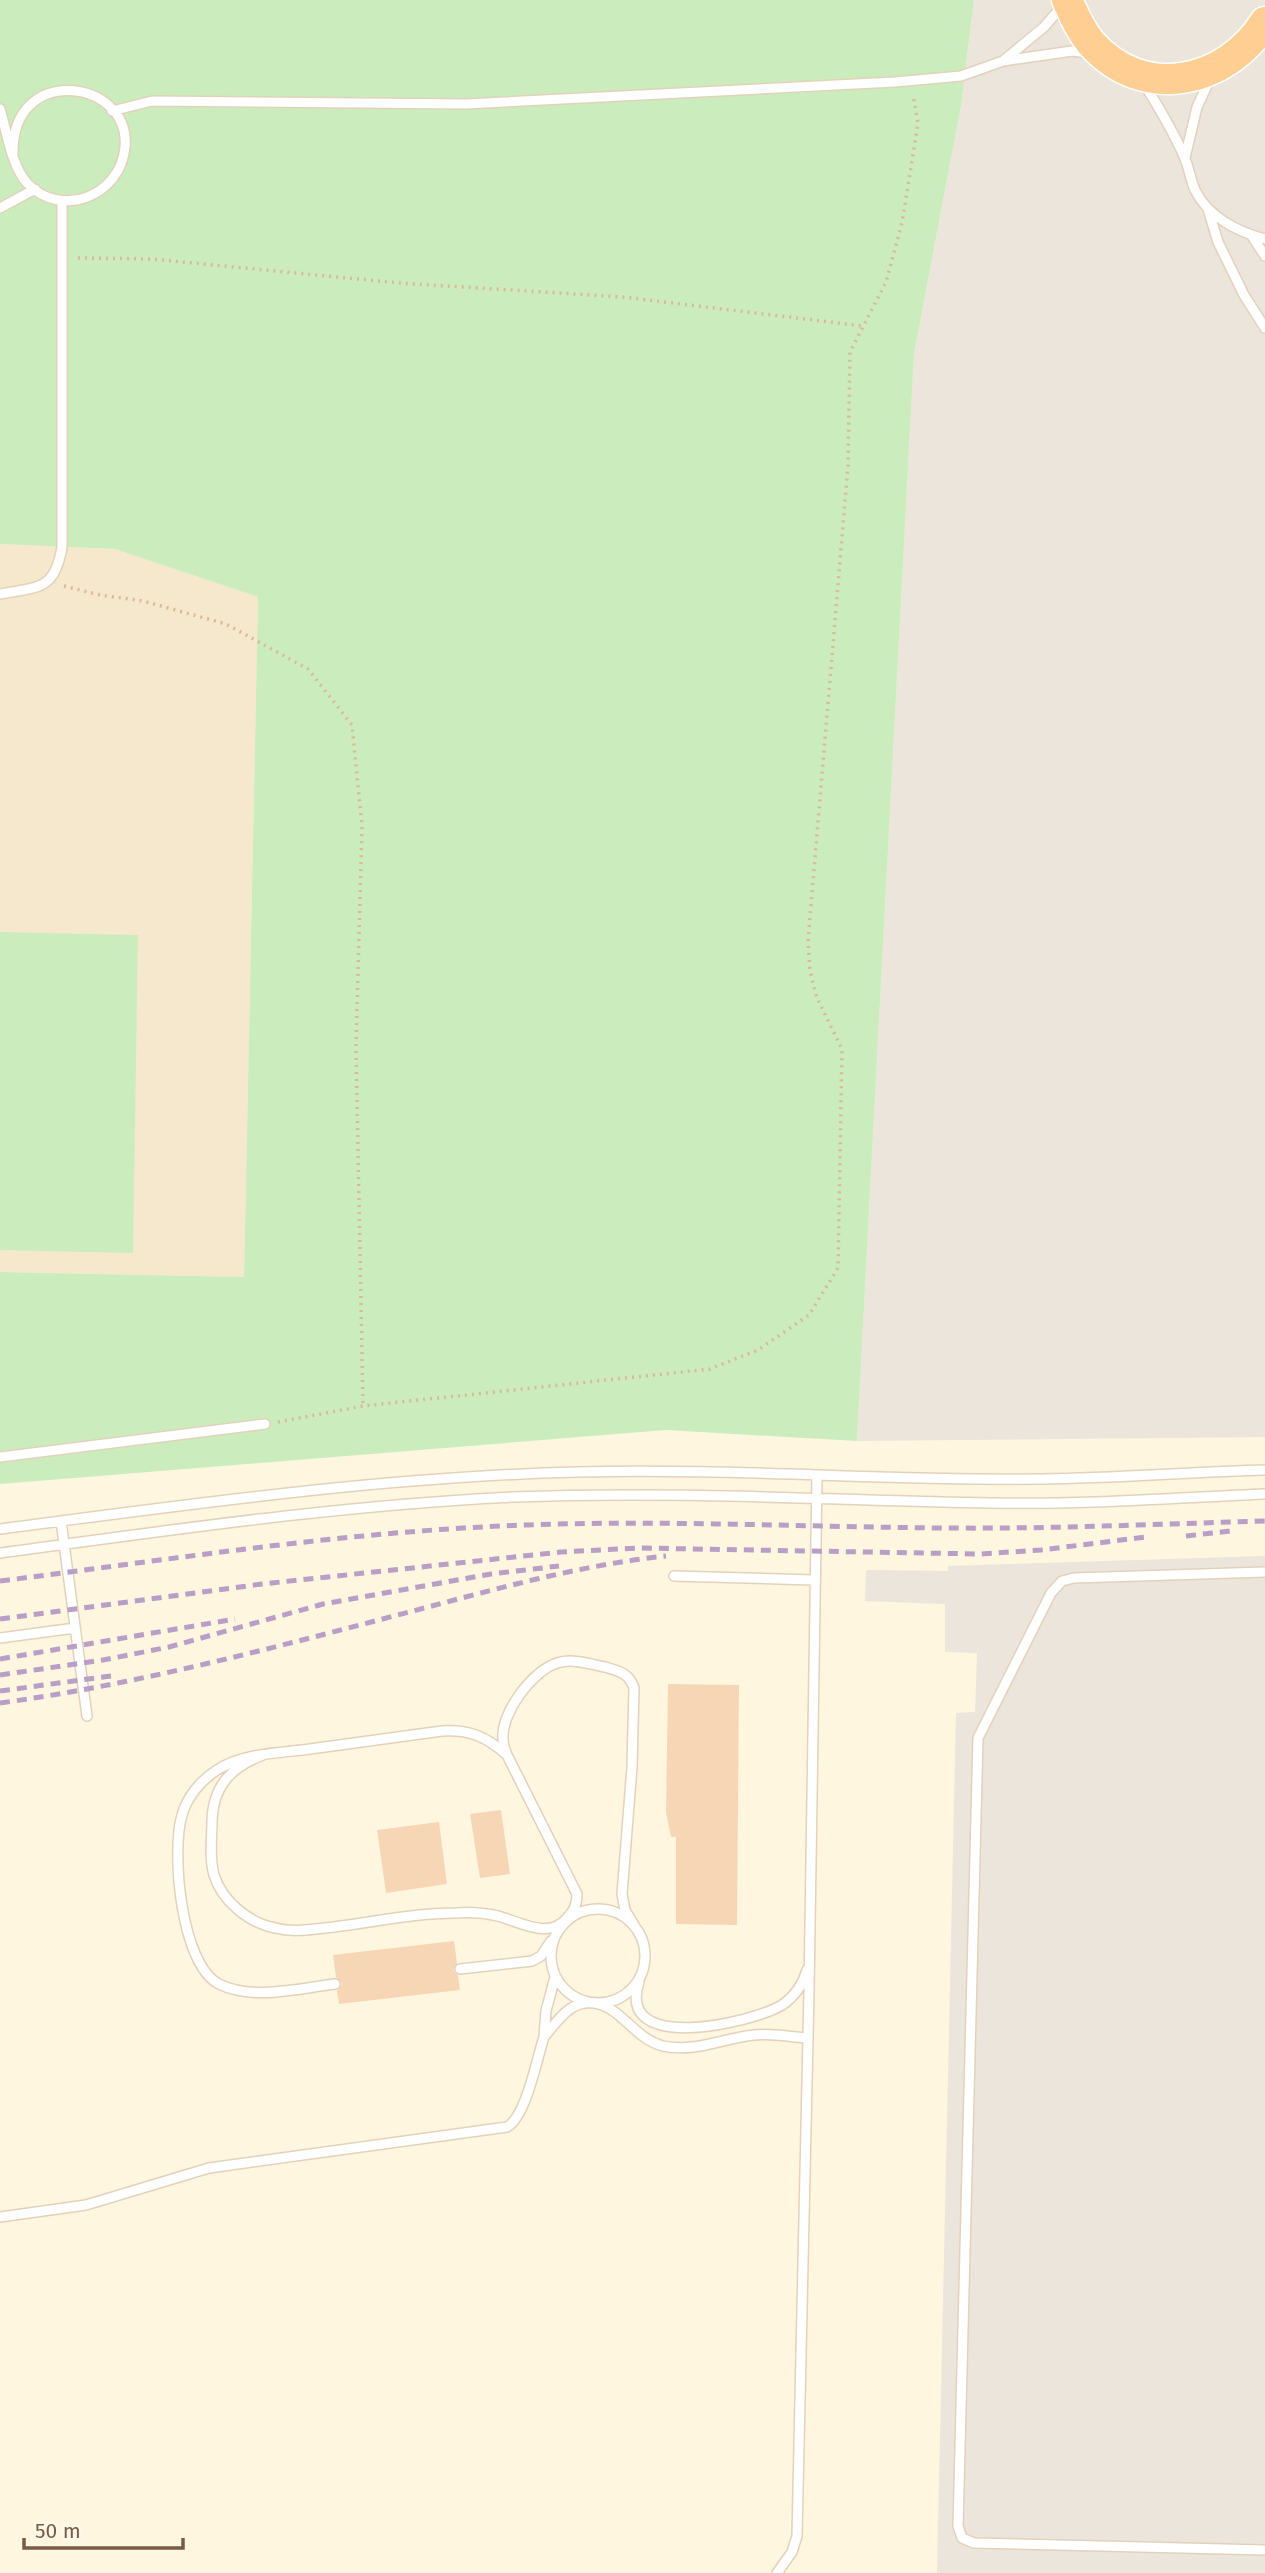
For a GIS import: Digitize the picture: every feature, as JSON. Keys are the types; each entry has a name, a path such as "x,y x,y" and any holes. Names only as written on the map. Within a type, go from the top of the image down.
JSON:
{"highway":[{"path":"1067,0 1081,31 1103,55 1138,74 1180,79 1215,69 1231,60 1262,32"}],"lane":[{"path":"1003,61 1044,27 1067,0"},
{"path":"112,111 152,101 466,104 911,80 961,76 1003,61 1072,51 1103,55"},
{"path":"1185,158 1197,107 1215,69"},
{"path":"1138,74 1163,114 1185,158 1196,193 1208,209 1252,236 1265,239"},
{"path":"0,109 13,154 18,170 27,183 42,194 62,201 80,201 107,187 118,174 123,160 123,130 103,101 79,90 56,91 41,97 23,113 15,130 13,154"},
{"path":"0,208 35,189"},
{"path":"0,594 29,589 48,582 58,568 62,547 62,201"},
{"path":"1208,209 1218,242 1264,325"},
{"path":"1252,236 1265,256"},
{"path":"1264,325 1265,311"},
{"path":"0,1457 265,1424"},
{"path":"0,1529 249,1496 408,1480 578,1472 1043,1479 1265,1470"},
{"path":"777,2573 792,2552 797,2536 817,1475"},
{"path":"0,1553 272,1517 450,1501 649,1495 995,1503 1265,1494"},
{"path":"61,1521 87,1716"},
{"path":"1265,1572 1074,1578 1062,1581 1051,1592 978,1738 958,2526 962,2538 974,2543 1265,2550"},
{"path":"674,1576 814,1580"},
{"path":"0,1638 75,1628"},
{"path":"460,1969 532,1961 546,1950 577,1902 574,1885 507,1755 503,1740 507,1716 528,1685 549,1666 559,1662 584,1662 621,1671 632,1681 634,1688 632,1767 622,1894 625,1910 643,1939 646,1956 636,1995 637,2003 645,2016 651,2022 667,2027 702,2027 755,2015 781,2005 800,1987 810,1955"},
{"path":"335,1984 267,1992 235,1990 210,1978 202,1970 195,1956 182,1905 178,1849 184,1809 193,1791 216,1770 243,1759 456,1730 485,1738 507,1755"},
{"path":"263,1755 247,1761 228,1775 220,1786 212,1810 213,1872 226,1898 249,1918 264,1925 290,1930 454,1913 496,1916 550,1929 577,1913 591,1909 606,1909 622,1915 634,1925"},
{"path":"556,1934 551,1948 551,1963 555,1977 564,1989 576,1998 613,2010 646,2040 672,2048 707,2045 755,2035 808,2038"},
{"path":"544,2037 578,2004 607,2003 622,1997 635,1986 643,1972"},
{"path":"0,2217 86,2205 209,2168 507,2127 513,2124 521,2112 544,2037 546,2011 555,1977"}],"path":[{"path":"265,1424 363,1406 710,1369 758,1350 809,1315 838,1268 842,1049 817,998 810,971 808,941 848,466 850,352 886,282 902,223 918,123 911,80"},
{"path":"62,257 152,259 399,283 623,297 863,326"},
{"path":"48,582 100,595 143,601 226,624 308,669 352,725 362,826 356,1047 363,1406"}],"shaded area":[{"path":"974,0 1265,0 1265,1437 857,1441 914,354 961,106"},
{"path":"0,544 115,549 258,597 244,1277 0,1272"},
{"path":"1265,1556 1265,2573 937,2573 956,1713 975,1712 977,1653 945,1652 945,1604 865,1601 866,1570 948,1571 948,1566"}],"green space":[{"path":"0,0 974,0 961,106 914,354 857,1441 666,1430 0,1484 0,1272 244,1277 258,597 115,549 0,544"},
{"path":"0,932 138,935 133,1253 0,1250"}],"building":[{"path":"668,1684 739,1685 737,1925 676,1924 676,1837 671,1837 666,1812"},
{"path":"501,1810 510,1874 480,1878 470,1814"},
{"path":"439,1822 447,1884 386,1893 377,1830"},
{"path":"454,1941 457,1963 453,1970 458,1976 460,1990 339,2004 337,1991 342,1984 336,1977 333,1955"}],"railway":[{"path":"0,1581 197,1555 460,1528 684,1523 986,1528 1265,1521"},
{"path":"1186,1536 1230,1531"},
{"path":"0,1619 262,1584 561,1552 638,1548 980,1554 1041,1550 1146,1537"},
{"path":"0,1703 156,1675 538,1579 602,1565 666,1556"},
{"path":"0,1675 169,1647 323,1604 491,1574 559,1566"},
{"path":"0,1659 235,1619"},
{"path":"0,1691 118,1675"}]}
